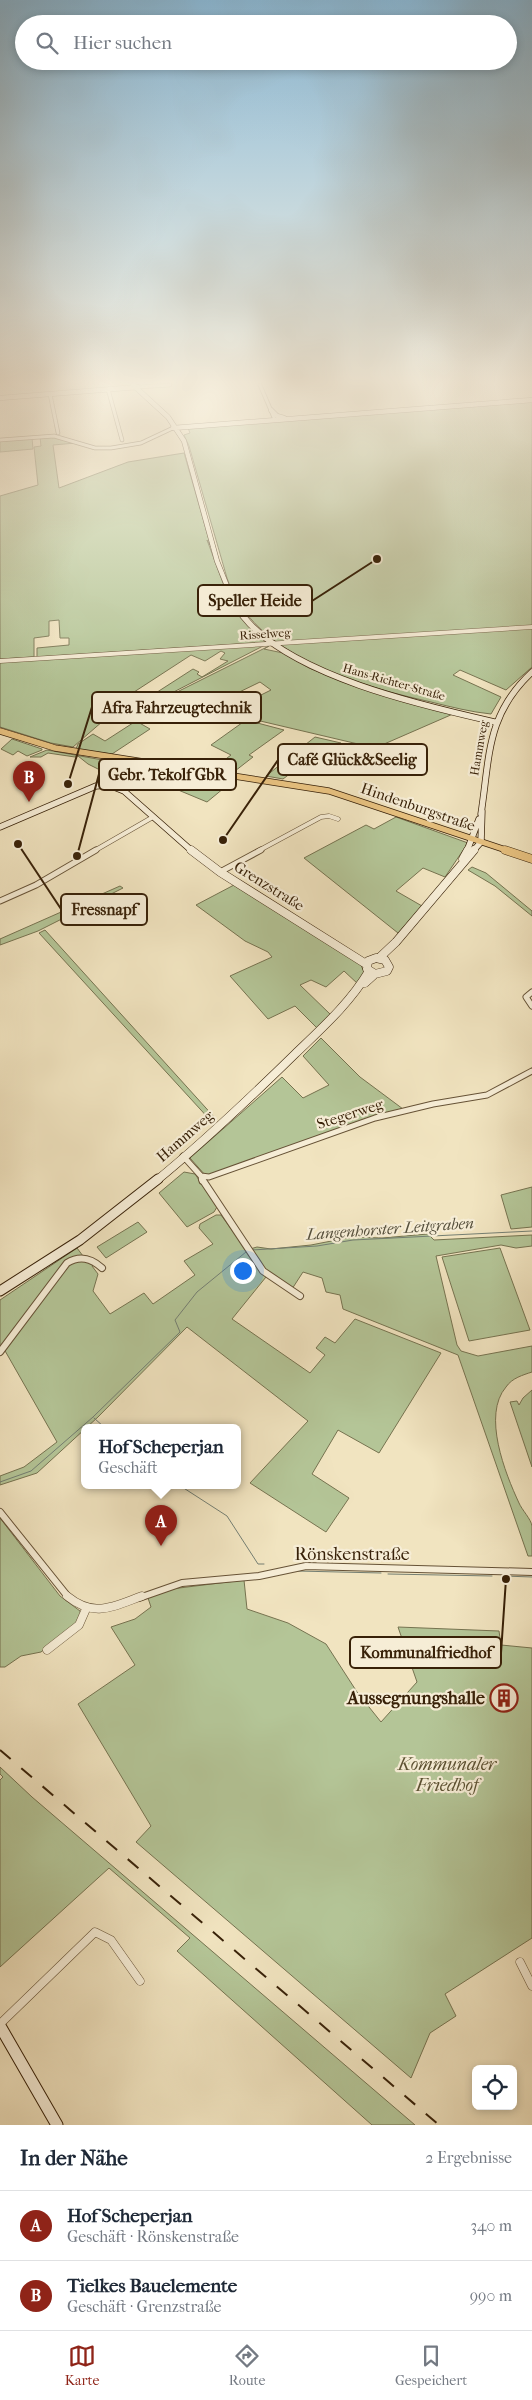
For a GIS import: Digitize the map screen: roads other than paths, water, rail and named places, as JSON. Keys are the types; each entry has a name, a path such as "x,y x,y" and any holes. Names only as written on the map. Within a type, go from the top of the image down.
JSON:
{"main road":[{"name":"Hans-Richter-Straße","path":"194,484 229,593 250,623 274,642 310,665 344,680 382,693 496,720"},
{"name":"Hammweg","path":"0,1293 92,1230 183,1156 287,1062 354,992 370,967 387,971 389,967 382,959 457,869 475,838 482,811 496,720 509,695 532,672"},
{"name":"Hindenburgstraße","path":"0,731 55,748 316,788 355,798 532,859"},
{"name":"Grenzstraße","path":"0,826 103,785 115,786 124,791 184,844 220,872 346,950 370,967"},
{"name":"Hammweg","path":"475,838 482,811"},
{"path":"370,967 382,959"},
{"path":"0,2025 54,2123"}],"street":[{"name":"Risselweg","path":"0,661 532,627"},
{"path":"220,872 321,817 329,816 338,819"},
{"path":"0,901 36,885 153,817"},
{"path":"532,992 526,997 532,1006"},
{"name":"Stegerweg","path":"201,1176 209,1177 225,1173 375,1118 433,1104 487,1095 532,1071"},
{"path":"183,1156 201,1176 202,1181 263,1271 300,1296"},
{"path":"0,1352 67,1263 76,1257 86,1258 102,1268"},
{"path":"0,1512 63,1593 70,1600 86,1609 79,1624 47,1650"},
{"name":"Rönskenstraße","path":"86,1609 104,1609 182,1584 259,1576 306,1566 532,1572"},
{"path":"0,2025 95,1932 111,1940 140,1981"},
{"path":"520,1962 532,1986"}],"waterway":[{"name":"Langenhorster Leitgraben","path":"252,1250 317,1246 353,1240 532,1231"},
{"name":"Langenhorster Leitgraben","path":"85,1424 180,1332 175,1320 197,1292 246,1252"},
{"path":"94,1418 101,1424"},
{"name":"Langenhorster Leitgraben","path":"0,1482 31,1471 81,1427"},
{"path":"185,1489 227,1516 258,1564 264,1564"},
{"path":"297,1571 381,1573"},
{"path":"388,1574 492,1576"},
{"path":"503,1576 532,1577"}],"railway":[{"path":"0,1750 439,2125"}],"place":[{"name":"Speller Heide","path":"377,559"},
{"name":"Afra Fahrzeugtechnik","path":"68,784"},
{"name":"Tielkes Bauelemente","path":"29,802"},
{"name":"Café Glück&Seelig","path":"223,840"},
{"name":"Fressnapf","path":"18,844"},
{"name":"Gebr. Tekolf GbR","path":"77,856"},
{"name":"Hof Scheperjan","path":"161,1546"},
{"name":"Kommunalfriedhof","path":"506,1579"},
{"name":"Aussegnungshalle","path":"504,1698"}],"park label":[{"name":"Kommunaler Friedhof","path":"447,1774"}]}
